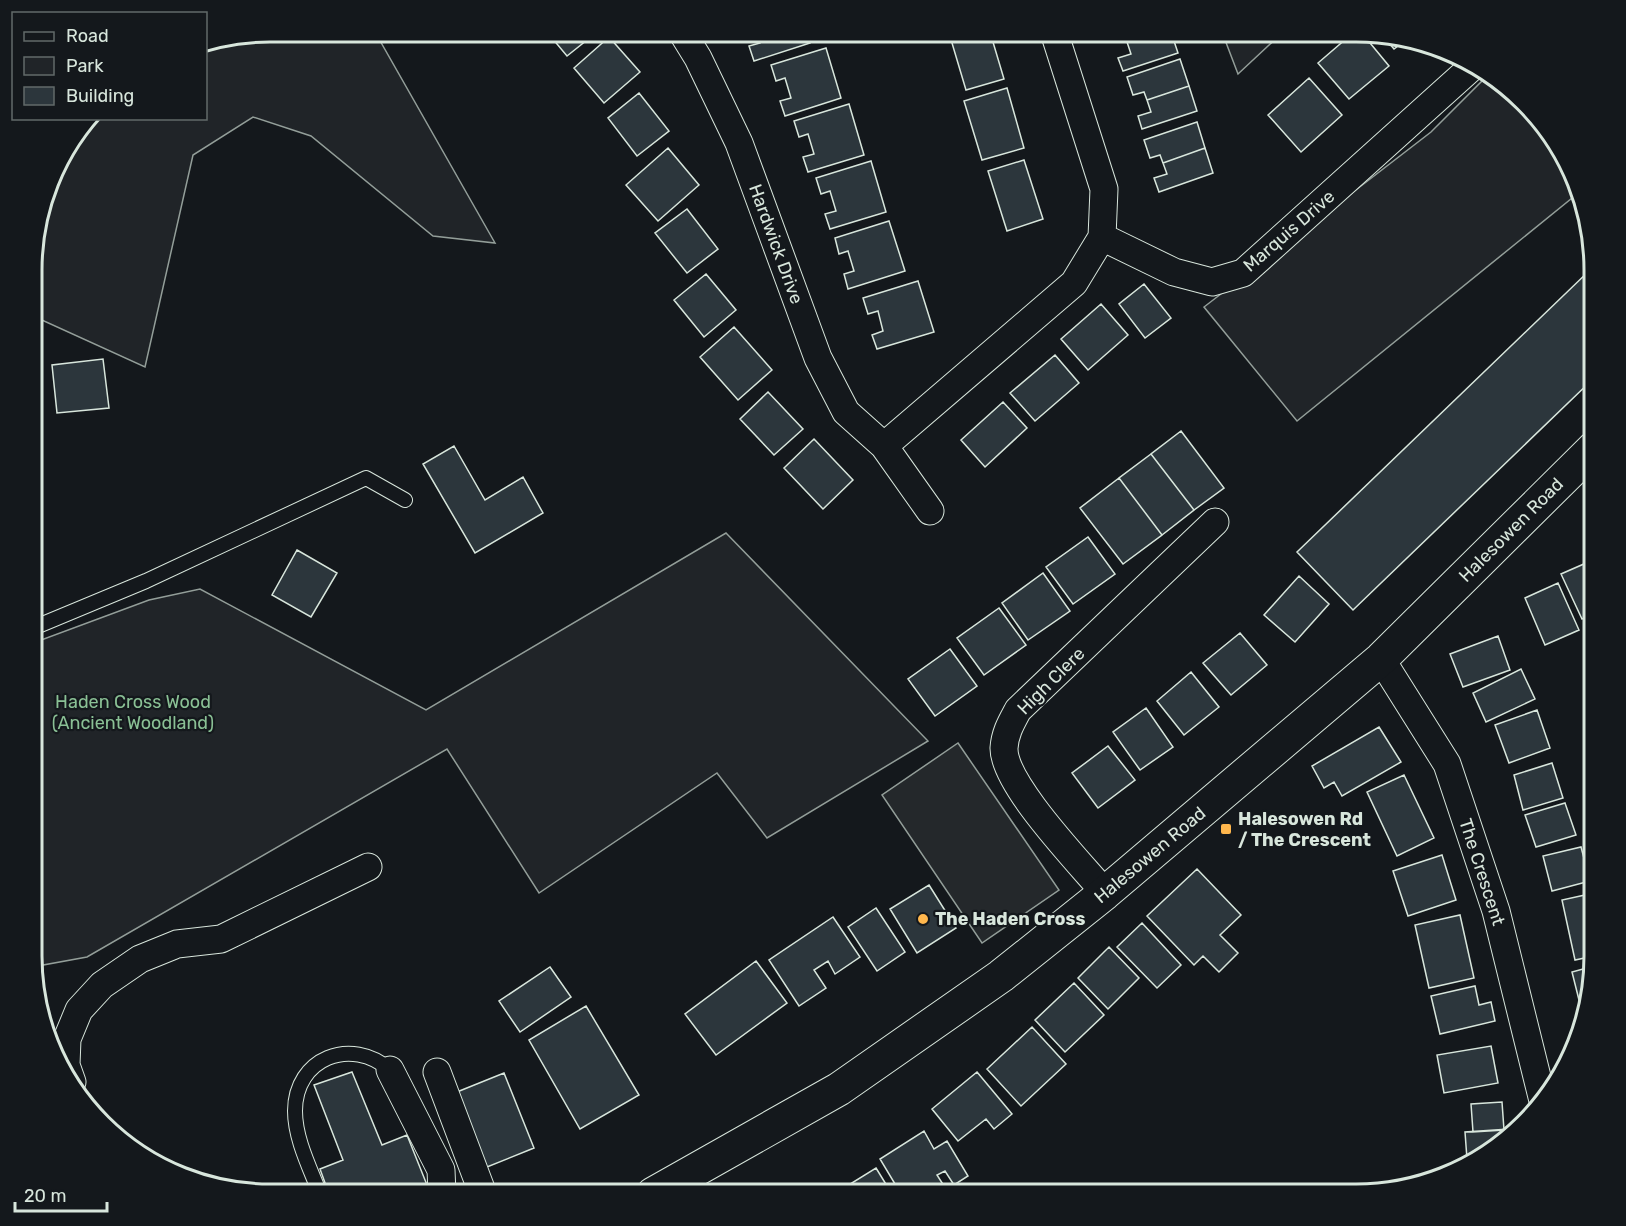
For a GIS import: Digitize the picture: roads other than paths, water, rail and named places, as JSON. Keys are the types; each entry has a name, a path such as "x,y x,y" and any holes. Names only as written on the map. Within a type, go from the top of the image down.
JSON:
{"main road":[{"name":"Halesowen Road","path":"671,1184 839,1089 1001,976 1105,893 1381,659 1584,458"}],"street":[{"name":"Hardwick Drive","path":"688,42 739,143 818,358 846,412 884,446 930,511"},
{"path":"884,446 1074,283 1102,237 1104,189 1057,42"},
{"name":"Marquis Drive","path":"1102,237 1174,272 1212,282 1244,273 1467,71"},
{"name":"High Clere","path":"1105,893 1023,794 1008,770 1004,750 1007,730 1018,710 1215,522"},
{"name":"The Crescent","path":"1381,659 1447,764 1496,911 1540,1090"},
{"path":"66,1058 67,1039 79,1010 102,985 140,959 177,944 221,939 368,867"},
{"path":"390,1070 441,1170 442,1184"},
{"path":"437,1072 479,1184"}],"lane":[{"path":"42,624 146,581 366,478 405,500"},
{"path":"316,1184 295,1124 295,1107 300,1085 316,1064 333,1054 364,1054 378,1060 390,1070"}],"place":[{"name":"Halesowen Rd / The Crescent","path":"1226,829"},
{"name":"The Haden Cross","path":"923,919"}],"park label":[{"name":"Haden Cross Wood (Ancient Woodland)","path":"133,712"}]}
